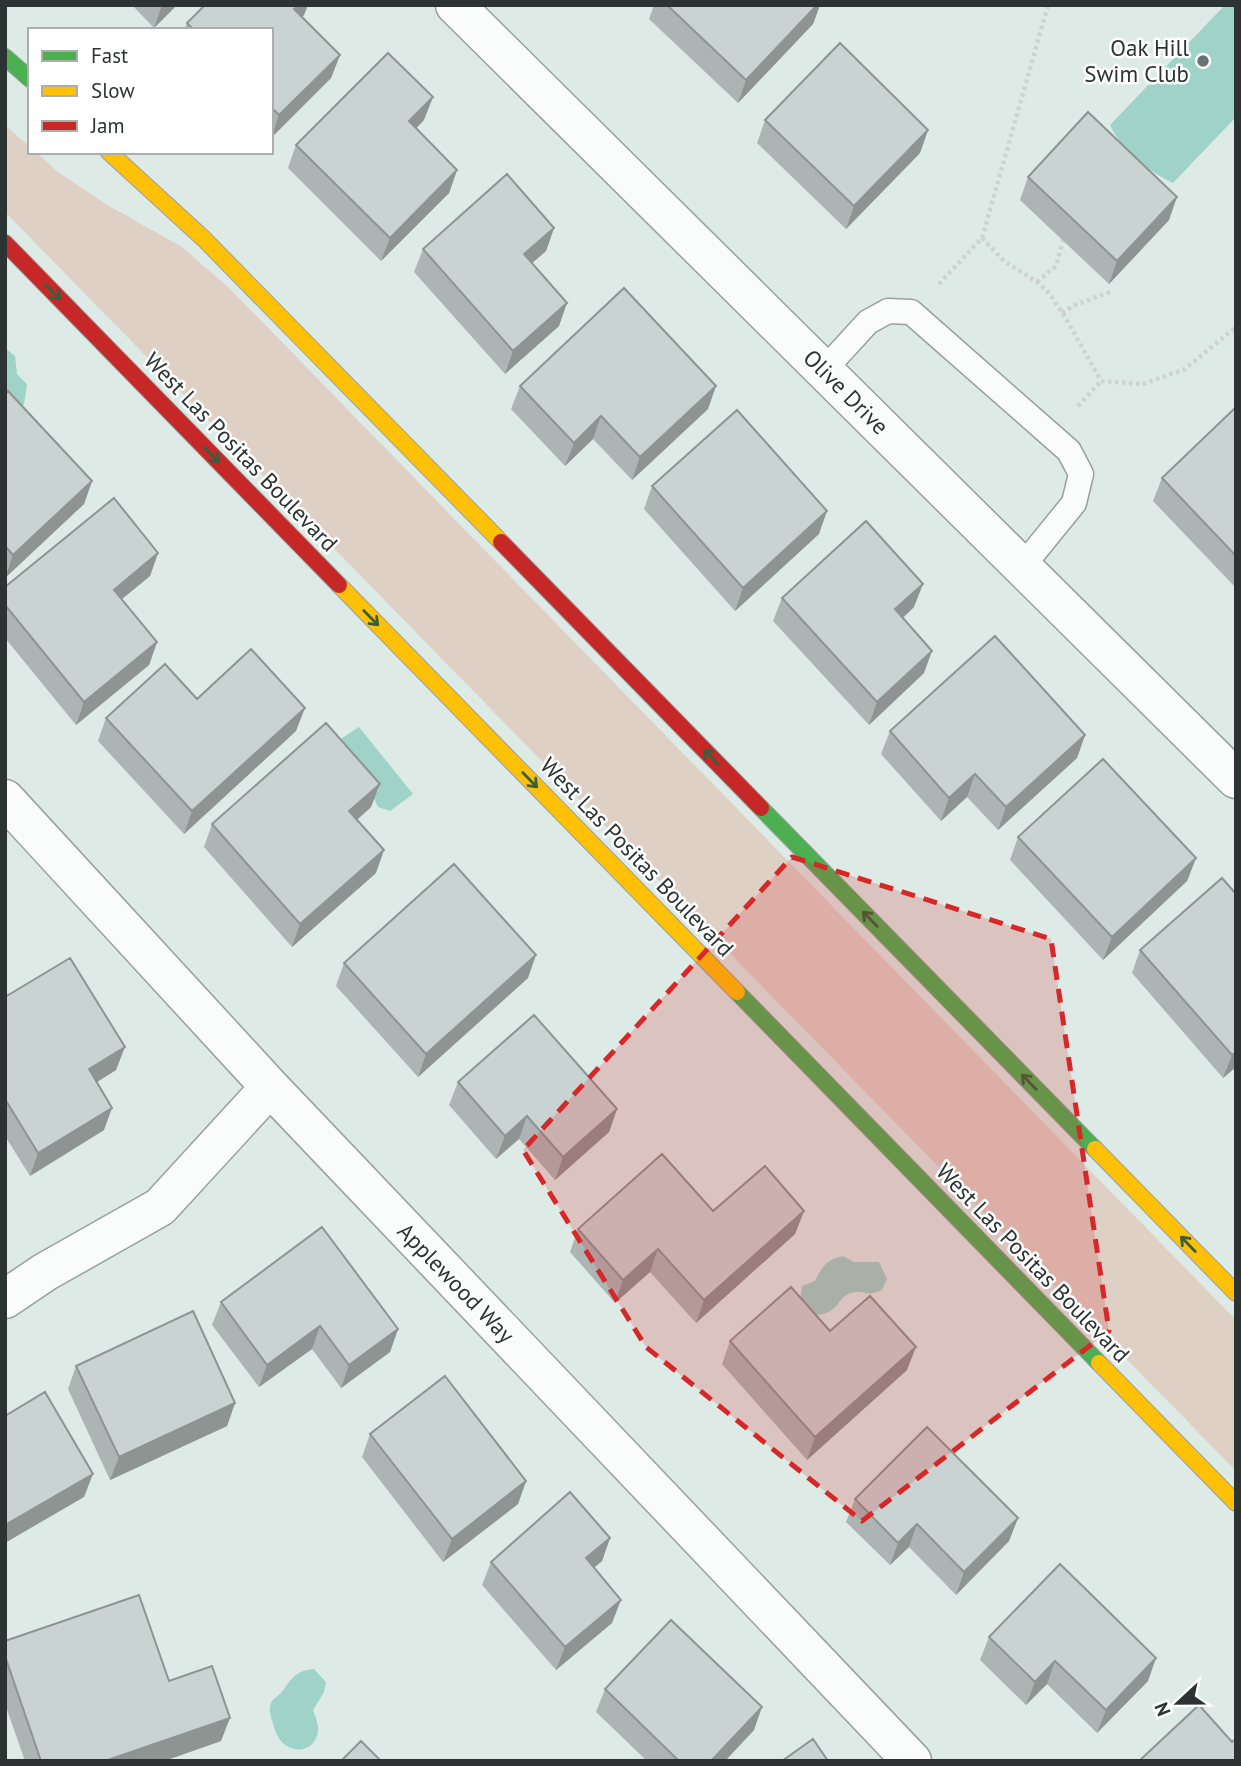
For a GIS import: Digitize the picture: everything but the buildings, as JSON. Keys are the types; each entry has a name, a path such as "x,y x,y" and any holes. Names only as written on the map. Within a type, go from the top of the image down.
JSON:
{"main road":[{"path":"5,57 28,77"},
{"path":"111,154 223,259 1236,1293"},
{"name":"West Las Positas Boulevard","path":"5,243 1236,1503"}],"street":[{"name":"Olive Drive","path":"455,5 1236,779"},
{"name":"Applewood Way","path":"5,799 270,1087 912,1761"},
{"path":"5,1299 45,1272 160,1207 270,1087"}],"lane":[{"path":"824,370 868,321 888,311 911,312 1069,451 1081,474 1074,503 1021,567"}],"path":[{"path":"911,312 982,238 1048,5"},
{"path":"982,238 1004,261 1049,293 1101,381 1143,384 1185,369 1236,327"},
{"path":"1037,282 1056,266 1063,240"},
{"path":"1062,313 1075,305 1113,291"}],"highlighted area":[{"path":"792,857 1051,939 1109,1331 862,1521 646,1347 523,1150"}],"shaded area":[{"name":"Oak Hill Swim Club","path":"1225,5 1236,5 1236,117 1173,183 1137,159 1122,144 1110,125"},
{"path":"5,125 28,145 28,154 38,154 58,172 104,203 182,247 229,288 1236,1320 1236,1471 5,212"},
{"path":"5,348 15,356 17,374 27,384 24,404 15,412 5,410"},
{"path":"359,727 413,794 390,811 378,807 373,796 379,790 364,771 330,746"},
{"path":"843,1256 854,1262 879,1262 887,1279 882,1290 848,1294 827,1313 808,1315 800,1300 802,1286 815,1281 829,1261"},
{"path":"314,1669 326,1682 324,1692 313,1710 318,1726 317,1736 307,1747 292,1748 278,1737 270,1708 272,1701 296,1675"}],"traffic: fast":[{"path":"5,57 28,77"},
{"path":"761,808 1095,1149"},
{"path":"737,992 1099,1363"}],"traffic: slow":[{"path":"111,154 204,239 501,542"},
{"path":"339,585 737,992"},
{"path":"1095,1149 1236,1293"},
{"path":"1099,1363 1236,1503"}],"traffic: jam":[{"path":"5,243 339,585"},
{"path":"501,542 761,808"}],"place":[{"name":"Oak Hill Swim Club","path":"1203,61"}]}
